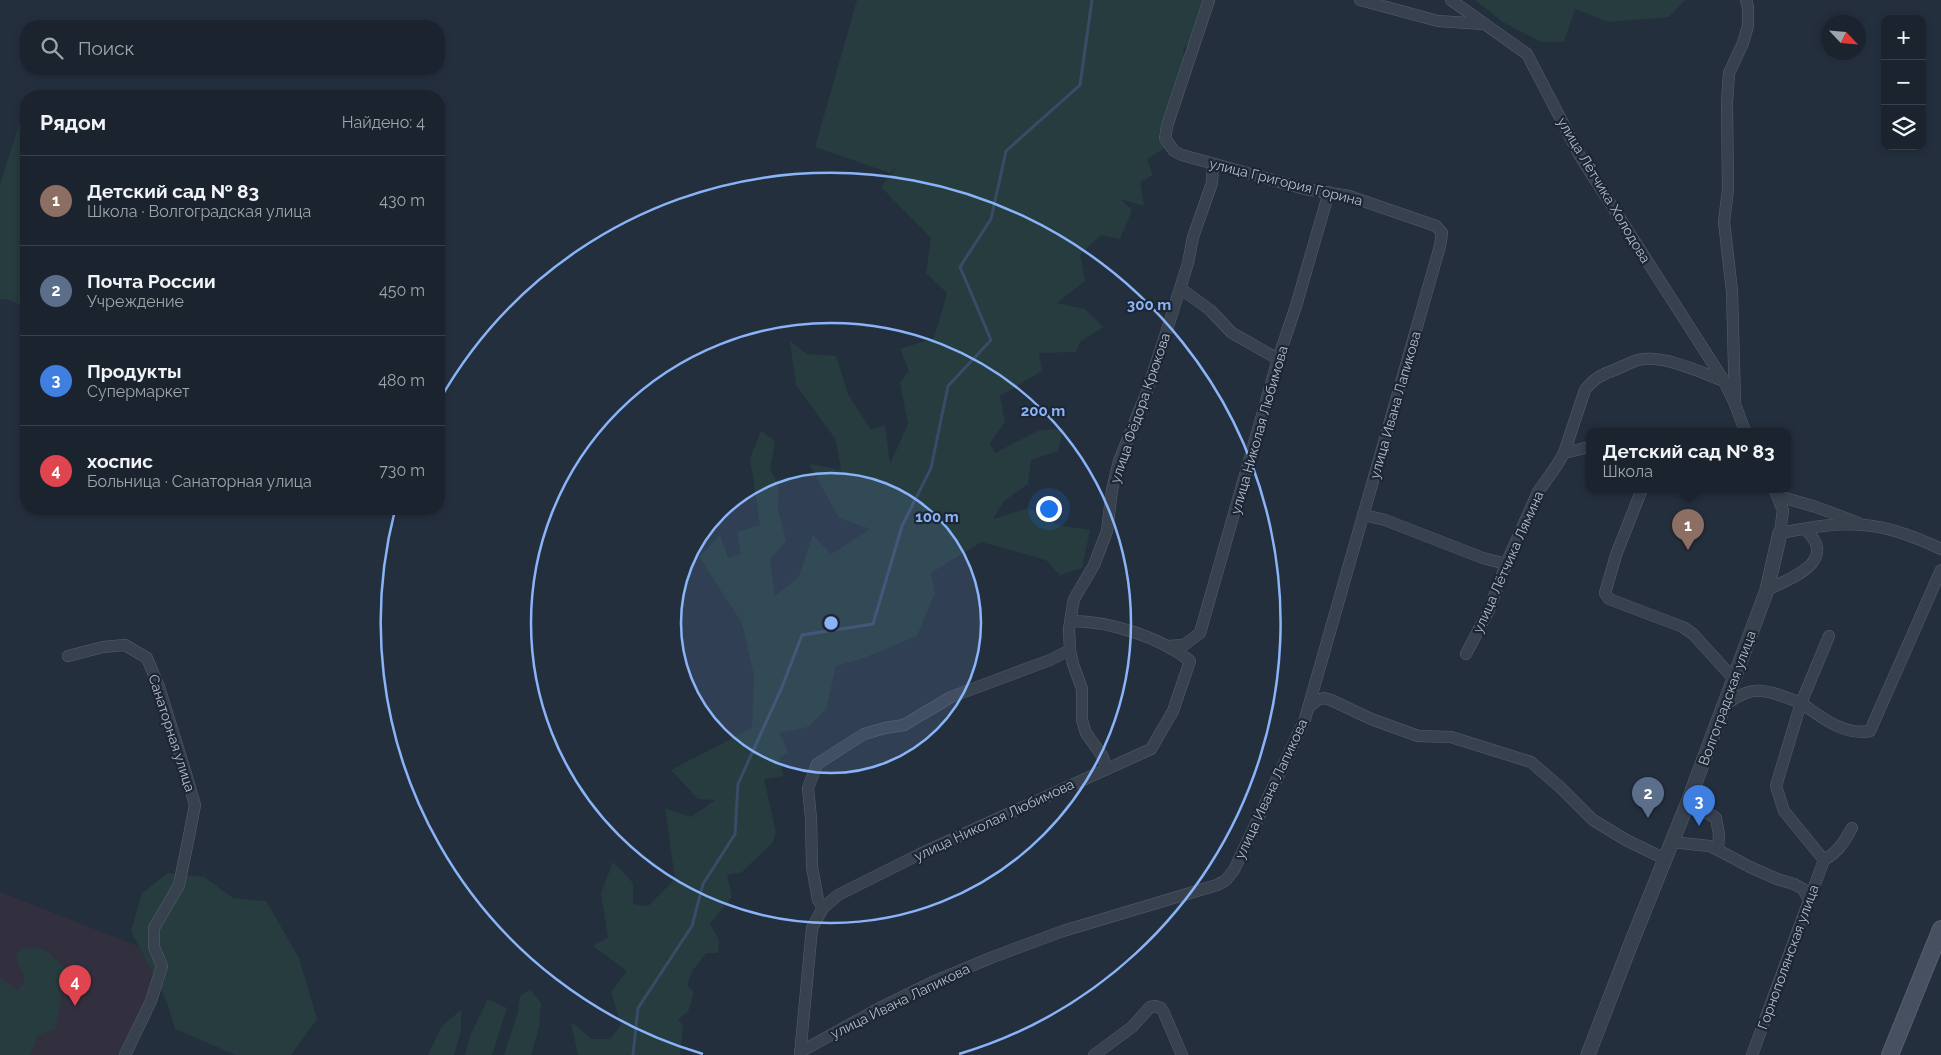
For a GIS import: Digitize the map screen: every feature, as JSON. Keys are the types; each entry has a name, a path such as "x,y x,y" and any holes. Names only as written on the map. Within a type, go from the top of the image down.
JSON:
{"main road":[{"path":"1890,1055 1941,929"}],"street":[{"name":"улица Григория Горина","path":"1209,0 1176,98 1165,138 1174,151 1213,164 1306,189 1349,196 1436,226"},
{"path":"1360,0 1438,21 1483,24"},
{"name":"улица Лётчика Холодова","path":"1451,0 1527,54 1580,156 1724,381 1744,428"},
{"path":"1734,404 1732,292 1724,222 1728,189 1727,102 1729,74 1748,26 1748,6 1746,0"},
{"name":"улица Фёдора Крюкова","path":"1106,768 1101,753 1089,739 1084,728 1082,689 1070,650 1069,628 1074,598 1094,565 1107,531 1110,520 1112,490 1119,461 1146,394 1180,288 1193,237 1212,183 1213,164"},
{"name":"улица Николая Любимова","path":"1168,646 1184,645 1200,633 1278,359 1296,306 1329,192"},
{"name":"улица Ивана Лапикова","path":"800,1053 878,1009 934,981 1054,934 1217,885 1226,880 1234,870 1301,730 1308,708 1440,246 1442,233 1436,226"},
{"path":"1180,288 1210,310 1232,333 1278,359"},
{"name":"улица Лётчика Лямина","path":"1466,654 1489,610 1506,564 1538,492 1564,453 1585,390 1592,381 1601,375 1639,360 1657,359 1696,370 1724,381"},
{"path":"1564,453 1586,448"},
{"path":"1640,493 1613,564 1605,592 1609,599 1683,626 1693,634 1733,678"},
{"path":"1776,493 1783,510 1783,522 1780,533 1863,524"},
{"path":"1779,493 1863,524 1898,533 1941,549"},
{"path":"1364,515 1385,520 1483,558 1506,564"},
{"path":"1767,590 1803,573 1811,566 1816,555 1816,544 1813,536 1805,529"},
{"name":"Волгоградская улица","path":"1588,1055 1688,802 1767,590 1780,533"},
{"path":"1723,707 1736,696 1752,690 1769,691 1801,703 1837,727 1858,733 1870,731 1941,570"},
{"path":"1070,621 1115,626 1168,646"},
{"path":"1829,636 1801,703 1776,786 1784,811 1824,860 1842,846 1852,828"},
{"name":"Санаторная улица","path":"68,656 103,647 125,645 147,658 160,687 195,805 179,885 154,928 154,947 162,966 150,1001 126,1055"},
{"name":"улица Николая Любимова","path":"823,908 838,895 920,854 1106,768 1152,749 1173,711 1190,661 1168,646"},
{"path":"800,1053 812,928 823,908 818,900 812,867 808,788 817,764 864,734 885,728 904,726 951,697 1050,660 1070,650"},
{"path":"1317,677 1317,688 1331,700"},
{"path":"1308,708 1317,700 1324,698 1371,719 1418,736 1451,737 1531,762 1561,788 1592,820 1626,840 1665,859"},
{"path":"1688,802 1716,818 1720,834 1718,850"},
{"path":"1672,842 1709,846 1750,867 1794,884 1803,889 1810,901"},
{"name":"Горнополянская улица","path":"1752,1055 1824,860"},
{"path":"1094,1055 1132,1027 1150,1007 1155,1006 1161,1008 1164,1013 1182,1055"}],"shaded area":[{"path":"0,892 168,958 131,1055 0,1055"}],"green space":[{"path":"857,0 1206,0 1198,34 1183,49 1187,82 1174,95 1159,134 1165,148 1147,159 1153,175 1140,182 1144,206 1120,199 1132,210 1120,239 1101,235 1080,255 1085,281 1057,303 1085,309 1103,327 1080,342 1076,352 1039,353 1042,371 1000,396 1005,422 990,443 995,453 1038,431 1064,428 1058,451 1031,460 1028,484 1004,501 993,519 1028,508 1058,525 1090,530 1082,568 1060,575 1046,560 981,542 931,573 935,593 917,636 864,658 836,666 826,709 808,727 780,733 788,753 780,758 783,776 764,779 776,833 772,843 742,872 727,875 732,897 710,924 719,940 718,953 706,953 693,970 687,985 694,992 688,1012 678,1019 683,1026 680,1055 578,1055 571,1022 592,1039 610,1039 621,1025 611,992 627,971 593,946 608,937 601,893 613,862 633,883 633,904 648,906 675,879 665,808 691,817 715,800 698,799 671,770 752,728 754,676 742,623 699,557 720,535 728,558 741,554 737,532 760,525 750,458 761,431 775,441 770,469 779,485 778,509 786,541 770,559 775,596 798,578 813,535 831,554 870,529 839,518 809,464 841,470 836,440 796,385 790,341 807,354 836,356 848,394 871,430 885,425 890,464 908,424 900,382 909,371 900,349 934,338 947,293 926,273 931,238 881,187 897,167 890,173 815,147"},
{"path":"1475,0 1685,0 1669,17 1608,22 1575,9 1564,42 1541,42 1503,22"},
{"path":"20,122 20,305 0,299 0,184"},
{"path":"168,873 204,877 233,898 266,901 299,958 317,1019 291,1055 236,1055 175,1029 167,1002 131,931 142,893"},
{"path":"38,948 48,952 64,968 63,988 55,1029 38,1035 30,1055 0,1055 0,978 18,991 25,980 16,956 20,949"},
{"path":"530,989 541,1003 539,1027 531,1055 504,1055 518,1012 520,996"},
{"path":"488,999 507,1008 492,1055 465,1055 471,1034"},
{"path":"461,1010 461,1030 454,1055 428,1055 442,1026"}],"waterway":[{"path":"633,1055 638,1008 692,926 703,884 735,834 738,784 782,687 802,635 873,624 902,526 931,468 948,386 991,340 960,267 991,219 1006,151 1080,85 1092,0"}],"place":[{"name":"Детский сад № 83","path":"1688,550"},
{"name":"Почта России","path":"1648,818"},
{"name":"Продукты","path":"1699,826"},
{"name":"хоспис","path":"75,1006"}]}
